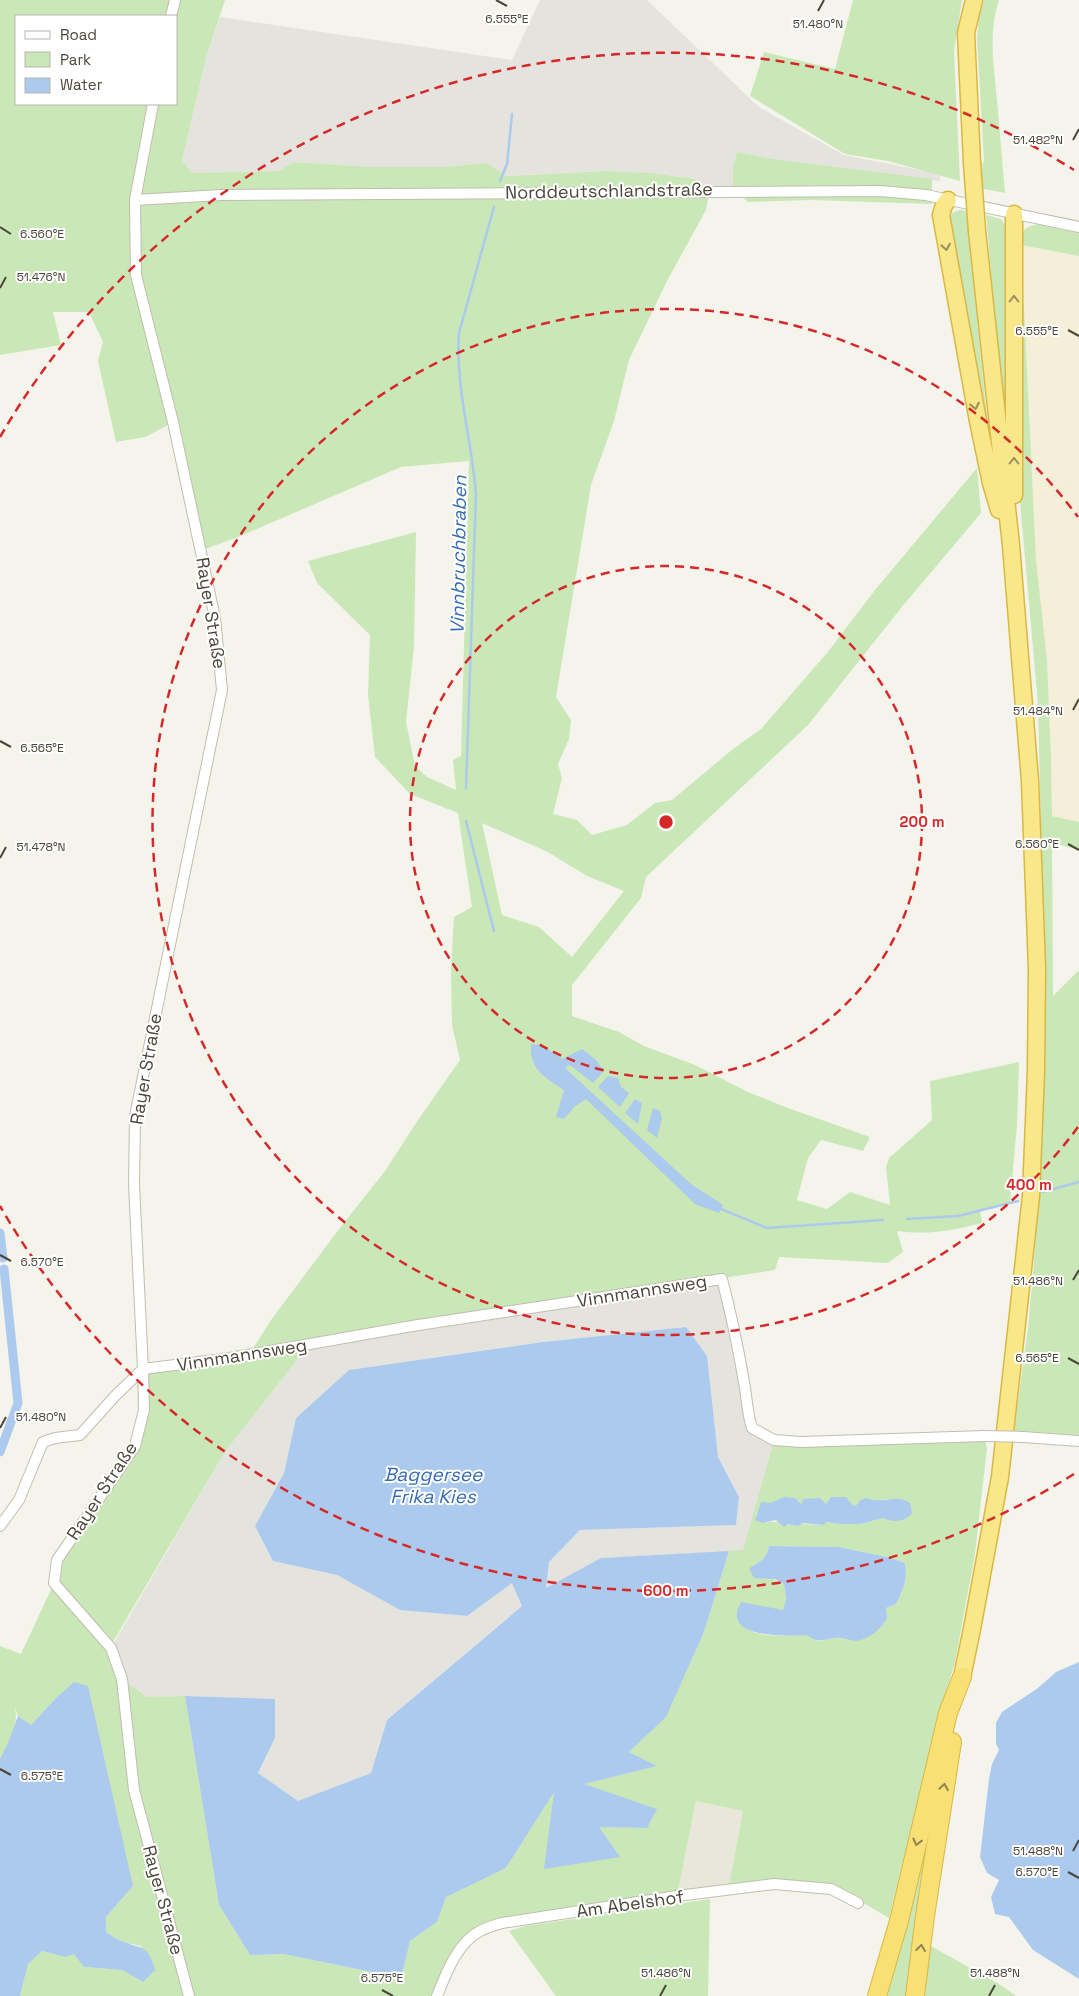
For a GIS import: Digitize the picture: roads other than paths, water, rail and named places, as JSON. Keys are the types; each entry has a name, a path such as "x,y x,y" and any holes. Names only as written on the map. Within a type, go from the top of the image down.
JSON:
{"highway":[{"path":"915,1996 925,1916 962,1677 1000,1477 1033,1172 1036,968 1030,781 1011,545 977,231 972,163 966,33 974,0"},
{"path":"948,200 944,205 941,215 950,272 991,483 1011,545"},
{"path":"1011,545 1014,477 1014,214"},
{"path":"877,1996 895,1937 905,1888 948,1712 962,1677"},
{"path":"865,1996 878,1966 905,1888"}],"street":[{"path":"171,15 175,0"},
{"name":"Rayer Straße","path":"153,105 135,200 136,276 173,422 215,618 222,690 135,1116 134,1184 144,1410 135,1446 57,1560 54,1583 111,1648 122,1679 134,1790 189,1996"},
{"name":"Norddeutschlandstraße","path":"135,200 221,195 738,190 880,191 904,192 1079,226"},
{"name":"Vinnmannsweg","path":"143,1369 231,1358 412,1326 722,1278 744,1384 747,1414 752,1428 774,1440 801,1442 984,1436 1079,1441"},
{"path":"0,1526 19,1500 43,1442 54,1438 80,1436 115,1396 143,1369"},
{"name":"Am Abelshof","path":"437,1996 449,1966 467,1941 479,1931 502,1923 677,1896 774,1884 831,1890 858,1903"}],"water":[{"path":"531,1044 542,1045 562,1059 582,1049 596,1060 604,1071 593,1083 570,1065 565,1068 691,1184 723,1205 719,1213 695,1204 586,1099 574,1107 564,1119 556,1117 564,1090 545,1077 536,1067 531,1053"},
{"path":"608,1076 618,1078 621,1087 629,1093 620,1107 598,1087"},
{"path":"635,1099 642,1103 638,1124 625,1113"},
{"path":"653,1108 660,1111 662,1118 657,1138 647,1130"},
{"name":"Baggersee Frika Kies","path":"686,1327 707,1356 718,1457 739,1497 736,1525 580,1530 549,1562 546,1588 601,1558 729,1551 704,1632 666,1717 629,1752 657,1766 584,1784 657,1809 647,1828 599,1827 620,1857 544,1869 554,1792 506,1868 446,1897 437,1922 410,1941 401,1978 283,1954 250,1955 219,1905 185,1696 275,1699 275,1738 258,1773 298,1801 371,1773 387,1720 522,1606 512,1583 467,1616 400,1610 337,1575 273,1561 255,1526 284,1473 296,1418 349,1370 543,1342"},
{"path":"784,1497 795,1498 801,1504 804,1499 820,1498 826,1504 831,1497 846,1497 852,1505 856,1506 860,1500 867,1498 872,1500 900,1499 910,1503 912,1513 899,1521 883,1518 860,1524 827,1522 823,1525 803,1523 798,1526 788,1524 784,1527 776,1520 763,1523 755,1520 761,1502 771,1503"},
{"path":"769,1546 839,1547 887,1557 905,1563 906,1574 901,1594 896,1604 886,1608 887,1619 884,1623 874,1633 861,1640 853,1641 839,1638 818,1640 807,1635 789,1636 754,1632 745,1628 739,1621 737,1612 741,1602 783,1610 786,1599 784,1584 775,1579 754,1578 749,1568 762,1560"},
{"path":"1079,1662 1079,1979 1033,1950 1009,1917 995,1914 991,1897 999,1880 987,1873 980,1857 989,1779 992,1764 999,1750 996,1744 996,1723 1002,1712 1038,1688 1056,1672"},
{"path":"74,1682 88,1686 133,1886 106,1917 106,1932 148,1952 155,1970 143,1982 122,1970 84,1967 74,1954 65,1957 42,1951 28,1964 20,1996 0,1996 0,1759 18,1716 31,1725"}],"waterway":[{"name":"Vinnbruchbraben","path":"500,181 507,164 512,114"},
{"name":"Vinnbruchbraben","path":"466,788 476,494 459,373 458,353 459,333 494,207"},
{"name":"Vinnbruchbraben","path":"466,821 494,931"},
{"path":"1043,1192 1079,1182"},
{"path":"907,1219 958,1216 1018,1201"},
{"path":"721,1209 767,1228 883,1220"},
{"path":"0,1233 3,1258"},
{"path":"0,1452 18,1403 4,1269"}]}
